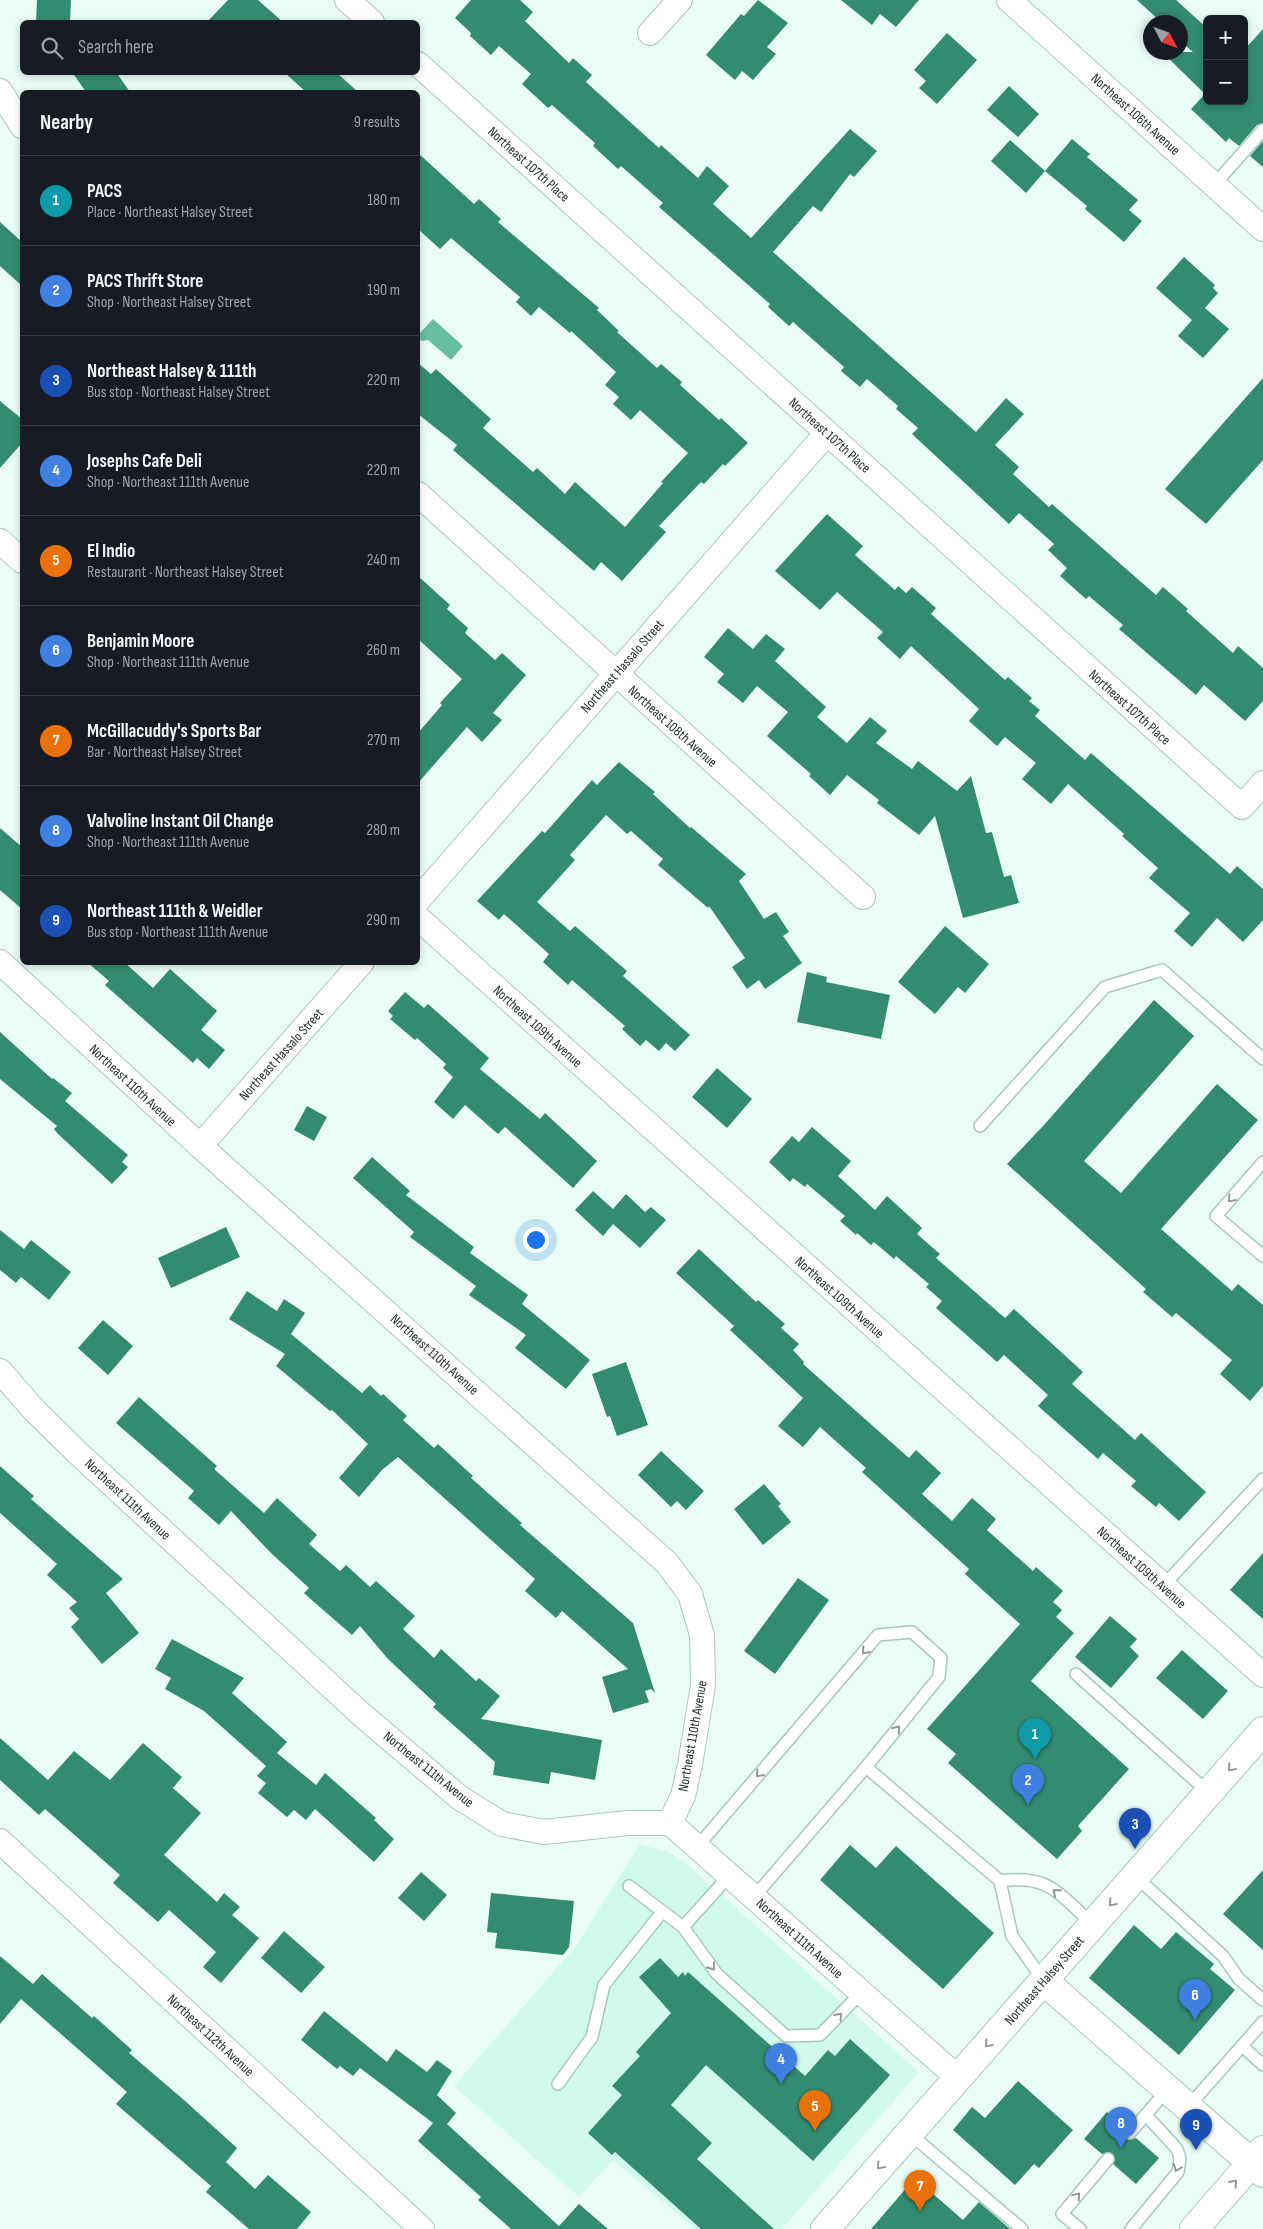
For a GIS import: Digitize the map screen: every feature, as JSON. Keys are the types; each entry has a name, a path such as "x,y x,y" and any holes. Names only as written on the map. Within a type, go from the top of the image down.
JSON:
{"main road":[{"name":"Northeast Halsey Street","path":"825,2229 1263,1731"},
{"path":"1044,1981 1177,2098 1259,2162 1194,2229"}],"street":[{"path":"347,0 370,20"},
{"path":"650,33 680,0"},
{"name":"Northeast 106th Avenue","path":"1009,0 1263,229"},
{"name":"Northeast 107th Place","path":"420,66 1242,807 1263,783"},
{"path":"0,91 20,123"},
{"name":"Northeast Hassalo Street","path":"420,898 827,433"},
{"name":"Northeast 108th Avenue","path":"420,496 863,897"},
{"path":"0,541 20,559"},
{"name":"Northeast 109th Avenue","path":"420,920 1263,1674"},
{"name":"Northeast 110th Avenue","path":"0,962 200,1146 667,1563 690,1594 702,1635 703,1685 684,1789 670,1823"},
{"name":"Northeast Hassalo Street","path":"200,1146 359,965"},
{"name":"Northeast 111th Avenue","path":"0,1371 34,1410 87,1462 362,1715 460,1798 502,1824 544,1832 628,1823 670,1823 958,2078"},
{"name":"Northeast 112th Avenue","path":"0,1842 422,2229"}],"lane":[{"path":"1214,185 1263,130"},
{"path":"980,1126 1105,988 1162,970 1263,1059"},
{"path":"1263,1162 1216,1216 1263,1256"},
{"path":"1163,1586 1263,1479"},
{"path":"697,1847 878,1635 912,1632 941,1658 939,1676 866,1767 754,1897"},
{"path":"1076,1674 1209,1792"},
{"path":"866,1767 1000,1881 1012,1936 1044,1981"},
{"path":"683,1927 730,1876"},
{"path":"1135,1876 1223,1956 1239,1979 1263,2000"},
{"path":"1000,1881 1018,1878 1040,1881 1052,1887 1093,1924"},
{"path":"629,1886 683,1927 717,1974 786,2036 820,2035 861,1993"},
{"path":"558,2084 592,2037 604,1984 662,1912"},
{"path":"1130,2133 1146,2115 1177,2098 1242,2046 1263,2022"},
{"path":"1242,2046 1263,2065"},
{"path":"1131,2229 1178,2172 1180,2159 1177,2149 1146,2115"},
{"path":"910,2133 1022,2229"},
{"path":"1080,2229 1062,2214 1108,2159"}],"shaded area":[{"path":"433,319 463,346 451,360 428,340 420,340 420,333"},
{"path":"640,1844 671,1853 687,1864 919,2072 782,2229 695,2229 613,2160 579,2197 454,2086 576,1946"}],"building":[{"path":"37,0 71,0 70,20 36,20"},
{"path":"228,0 258,0 281,20 209,20"},
{"path":"471,0 520,0 533,12 525,21 569,63 573,58 592,75 586,82 659,148 661,145 698,178 707,166 729,186 713,204 751,238 850,129 877,151 854,177 850,174 821,212 813,206 773,252 976,432 1006,398 1024,414 995,445 1019,467 1013,474 1049,507 1052,504 1156,595 1163,587 1188,609 1186,611 1233,653 1238,646 1263,668 1263,701 1245,721 1204,685 1196,695 1119,629 1123,625 1089,596 1086,599 1060,576 1067,568 1048,550 1054,544 1019,513 1009,524 912,434 918,428 896,409 898,406 867,379 860,387 841,371 844,367 793,322 789,326 768,307 770,304 659,207 663,203 621,166 618,169 593,146 595,143 552,105 548,108 522,84 531,74 499,46 491,55 470,36 471,33 455,18"},
{"path":"758,0 788,23 767,47 776,54 753,80 742,71 735,80 706,55 741,14 744,16"},
{"path":"841,0 919,0 896,27 880,14 872,25"},
{"path":"1137,0 1176,0 1203,24 1203,92 1170,60 1188,60 1188,52 1193,52 1188,48 1188,15 1153,15"},
{"path":"1263,29 1263,123 1257,125 1239,146 1229,138 1226,142 1191,109 1203,96 1203,105 1248,105 1248,46"},
{"path":"947,33 977,60 937,104 919,88 926,81 914,70"},
{"path":"74,75 118,75 129,90 85,90"},
{"path":"287,75 339,75 356,90 304,90"},
{"path":"1009,86 1039,114 1018,137 987,110"},
{"path":"1072,139 1090,154 1087,157 1138,200 1129,210 1142,221 1124,242 1085,209 1087,206 1045,171"},
{"path":"1010,140 1045,171 1026,193 991,161"},
{"path":"1263,141 1263,167 1250,156"},
{"path":"420,155 474,204 479,199 501,219 498,222 599,308 597,310 619,331 617,332 657,368 661,364 682,382 680,385 748,443 725,466 723,464 704,484 701,482 659,526 666,532 622,581 601,562 594,571 453,450 457,445 420,416 420,365 431,374 436,369 491,419 483,428 533,472 537,468 565,494 575,482 625,527 663,483 661,482 688,453 640,410 631,420 613,404 619,397 605,385 616,372 571,331 570,333 539,307 531,316 516,302 520,297 451,238 440,249 420,231"},
{"path":"0,222 20,240 20,284 0,266"},
{"path":"1184,257 1215,285 1213,288 1218,293 1205,308 1229,329 1203,358 1178,336 1192,320 1156,288"},
{"path":"1263,378 1263,460 1206,524 1165,489"},
{"path":"0,401 20,417 20,445 0,468"},
{"path":"827,514 863,546 855,555 895,590 898,586 906,593 912,587 936,608 931,614 1005,680 1008,677 1032,698 1029,701 1040,710 1035,716 1085,760 1091,753 1230,874 1237,866 1263,889 1263,920 1243,942 1217,918 1192,947 1174,931 1190,913 1149,878 1158,868 1122,836 1124,834 1068,784 1051,804 1022,779 1036,763 1005,737 997,746 969,721 979,709 911,646 900,659 877,638 883,632 837,592 820,610 775,571"},
{"path":"420,578 450,605 447,609 468,628 465,633 495,660 502,653 526,675 493,713 502,720 482,742 467,727 420,781 420,731 442,705 440,703 462,679 420,641"},
{"path":"728,628 753,649 766,634 785,649 775,661 826,707 817,717 847,743 870,717 887,731 876,743 912,769 918,761 957,791 971,776 986,833 992,832 1004,877 1011,875 1019,903 963,918 935,816 919,835 877,803 879,800 847,775 830,795 809,776 811,774 767,736 788,712 757,686 743,703 717,682 724,674 704,657"},
{"path":"619,762 655,792 653,794 690,828 746,874 739,881 764,919 776,912 789,932 783,936 802,963 765,989 759,980 747,989 732,967 745,958 709,906 708,908 658,865 663,859 631,831 627,834 606,815 570,855 575,860 537,902 570,931 575,926 627,971 623,976 690,1035 675,1051 666,1043 659,1051 646,1040 640,1046 622,1029 625,1026 572,980 568,985 543,962 549,954 504,914 499,920 477,901 542,831 545,833 592,780 597,785"},
{"path":"0,828 20,845 20,907 0,890"},
{"path":"945,926 989,964 965,993 958,987 935,1014 898,982"},
{"path":"90,965 127,965 153,988 170,969 217,1011 201,1030 225,1050 209,1069 197,1058 193,1063 105,985 109,981"},
{"path":"807,972 827,977 826,982 890,995 881,1039 797,1022"},
{"path":"405,992 424,1008 428,1004 489,1058 480,1069 540,1119 545,1113 597,1161 573,1188 505,1127 498,1134 465,1105 453,1119 434,1102 453,1077 443,1068 446,1064 417,1038 415,1040 390,1019 393,1016 388,1011"},
{"path":"1154,1000 1194,1036 1084,1161 1121,1193 1217,1084 1258,1120 1161,1229 1232,1291 1238,1284 1263,1305 1263,1386 1250,1401 1220,1374 1232,1360 1176,1313 1172,1317 1143,1292 1146,1289 1007,1164 1044,1125"},
{"path":"0,1032 52,1079 72,1093 65,1101 128,1155 122,1162 128,1167 112,1184 57,1133 54,1129 57,1126 0,1079"},
{"path":"717,1068 752,1099 727,1128 692,1097"},
{"path":"307,1106 327,1117 314,1141 294,1130"},
{"path":"812,1127 851,1161 838,1176 875,1210 887,1196 922,1228 917,1234 940,1254 936,1258 1005,1318 1014,1309 1083,1372 1072,1384 1135,1440 1141,1433 1206,1492 1179,1521 1159,1503 1156,1507 1131,1486 1136,1481 1103,1453 1098,1459 1038,1406 1048,1395 1004,1355 997,1362 936,1308 942,1301 926,1287 929,1284 896,1256 894,1259 874,1242 871,1245 857,1233 856,1235 840,1221 845,1216 807,1184 805,1187 793,1178 790,1182 769,1162 792,1136 799,1142"},
{"path":"372,1157 410,1191 406,1195 474,1247 470,1253 528,1295 522,1304 590,1360 566,1389 515,1348 526,1335 469,1295 476,1286 410,1237 414,1232 353,1178"},
{"path":"593,1191 613,1209 626,1194 645,1212 651,1207 666,1220 640,1248 613,1224 603,1236 575,1210"},
{"path":"226,1227 240,1257 171,1288 158,1258"},
{"path":"0,1230 24,1249 31,1240 71,1272 49,1300 21,1277 16,1283 0,1270"},
{"path":"699,1249 756,1302 758,1300 785,1324 781,1328 799,1344 793,1350 804,1362 803,1364 909,1458 916,1450 941,1473 922,1494 952,1521 972,1498 996,1519 987,1530 1033,1571 1036,1567 1063,1591 1053,1602 1062,1610 1056,1617 1074,1633 1031,1681 1129,1769 1078,1826 1082,1831 1057,1859 948,1763 956,1754 927,1729 1020,1624 965,1574 969,1569 862,1472 866,1468 820,1427 803,1447 778,1426 803,1398 730,1330 734,1326 676,1273"},
{"path":"247,1291 277,1311 284,1299 305,1313 291,1334 362,1393 370,1385 381,1396 383,1394 407,1416 403,1420 434,1448 438,1444 473,1476 471,1478 522,1523 520,1525 633,1623 655,1693 651,1689 645,1691 649,1702 613,1713 602,1677 628,1669 562,1611 556,1618 525,1591 535,1579 398,1457 382,1470 359,1497 339,1478 368,1444 332,1410 330,1411 276,1366 285,1354 229,1319"},
{"path":"103,1320 133,1346 108,1375 78,1348"},
{"path":"626,1362 648,1425 617,1436 610,1416 607,1417 592,1374"},
{"path":"139,1397 217,1466 214,1469 264,1513 277,1498 317,1535 309,1544 340,1571 346,1565 370,1587 376,1581 415,1616 403,1629 434,1658 441,1649 476,1681 479,1678 500,1696 481,1719 602,1740 595,1780 551,1772 549,1784 493,1775 495,1762 433,1707 436,1704 388,1659 360,1626 352,1635 314,1602 304,1593 309,1588 271,1553 231,1511 219,1525 188,1498 194,1491 116,1423"},
{"path":"661,1451 704,1491 686,1510 677,1501 671,1507 638,1475"},
{"path":"0,1466 34,1496 31,1499 123,1579 106,1593 139,1633 102,1664 71,1627 79,1619 69,1608 77,1602 47,1575 57,1564 0,1513"},
{"path":"764,1484 781,1504 778,1506 791,1522 763,1545 734,1509"},
{"path":"1263,1553 1263,1619 1230,1590"},
{"path":"798,1578 829,1600 775,1674 744,1651"},
{"path":"1110,1616 1137,1639 1130,1647 1139,1656 1111,1688 1075,1657"},
{"path":"172,1639 244,1678 232,1693 287,1742 277,1753 316,1785 325,1773 376,1818 374,1820 394,1839 374,1862 315,1809 306,1820 294,1810 287,1817 258,1793 266,1783 257,1776 266,1766 204,1711 165,1689 171,1678 155,1669"},
{"path":"1182,1650 1228,1691 1203,1719 1156,1678"},
{"path":"0,1738 48,1780 74,1751 110,1780 143,1743 182,1777 173,1788 201,1813 164,1855 217,1902 224,1893 240,1907 232,1915 259,1938 221,1983 203,1967 216,1952 169,1910 158,1922 113,1883 120,1875 45,1809 39,1815 0,1780"},
{"path":"850,1845 876,1868 896,1846 994,1933 943,1989 820,1880"},
{"path":"1263,1870 1263,1950 1223,1914"},
{"path":"421,1872 447,1895 424,1921 398,1898"},
{"path":"491,1893 574,1901 569,1947 563,1955 495,1948 497,1933 487,1932"},
{"path":"1134,1925 1161,1949 1176,1932 1214,1964 1210,1969 1235,1990 1179,2055 1089,1978"},
{"path":"284,1931 325,1967 301,1993 261,1958"},
{"path":"0,1956 33,1984 42,1974 132,2050 129,2053 237,2148 226,2162 255,2189 268,2175 311,2212 297,2229 249,2229 206,2192 211,2186 116,2104 127,2092 21,1999 0,2024"},
{"path":"660,1958 678,1977 683,1972 685,1976 688,1972 805,2076 828,2050 835,2056 850,2039 890,2075 813,2161 706,2065 671,2105 712,2143 697,2159 774,2229 701,2229 615,2152 612,2155 588,2133 622,2095 612,2086 640,2056 636,2052 671,2013 639,1977"},
{"path":"324,2011 387,2062 396,2049 427,2072 437,2060 452,2071 437,2095 456,2113 447,2124 559,2226 579,2204 608,2229 511,2229 478,2200 481,2197 418,2141 433,2123 360,2068 353,2076 340,2066 337,2069 301,2040"},
{"path":"1018,2081 1073,2130 1039,2168 1034,2164 1015,2185 953,2130 972,2107 985,2118"},
{"path":"1107,2112 1125,2128 1123,2132 1125,2138 1129,2140 1136,2138 1159,2158 1136,2184 1113,2164 1115,2160 1113,2154 1109,2152 1102,2154 1084,2139"},
{"path":"915,2178 963,2220 979,2202 1010,2229 871,2229"}],"place":[{"name":"PACS","path":"1035,1759"},
{"name":"PACS Thrift Store","path":"1028,1805"},
{"name":"Northeast Halsey & 111th","path":"1135,1849"},
{"name":"Benjamin Moore","path":"1195,2020"},
{"name":"Josephs Cafe Deli","path":"781,2084"},
{"name":"El Indio","path":"815,2131"},
{"name":"Valvoline Instant Oil Change","path":"1121,2148"},
{"name":"Northeast 111th & Weidler","path":"1196,2150"},
{"name":"McGillacuddy's Sports Bar","path":"920,2211"}]}
